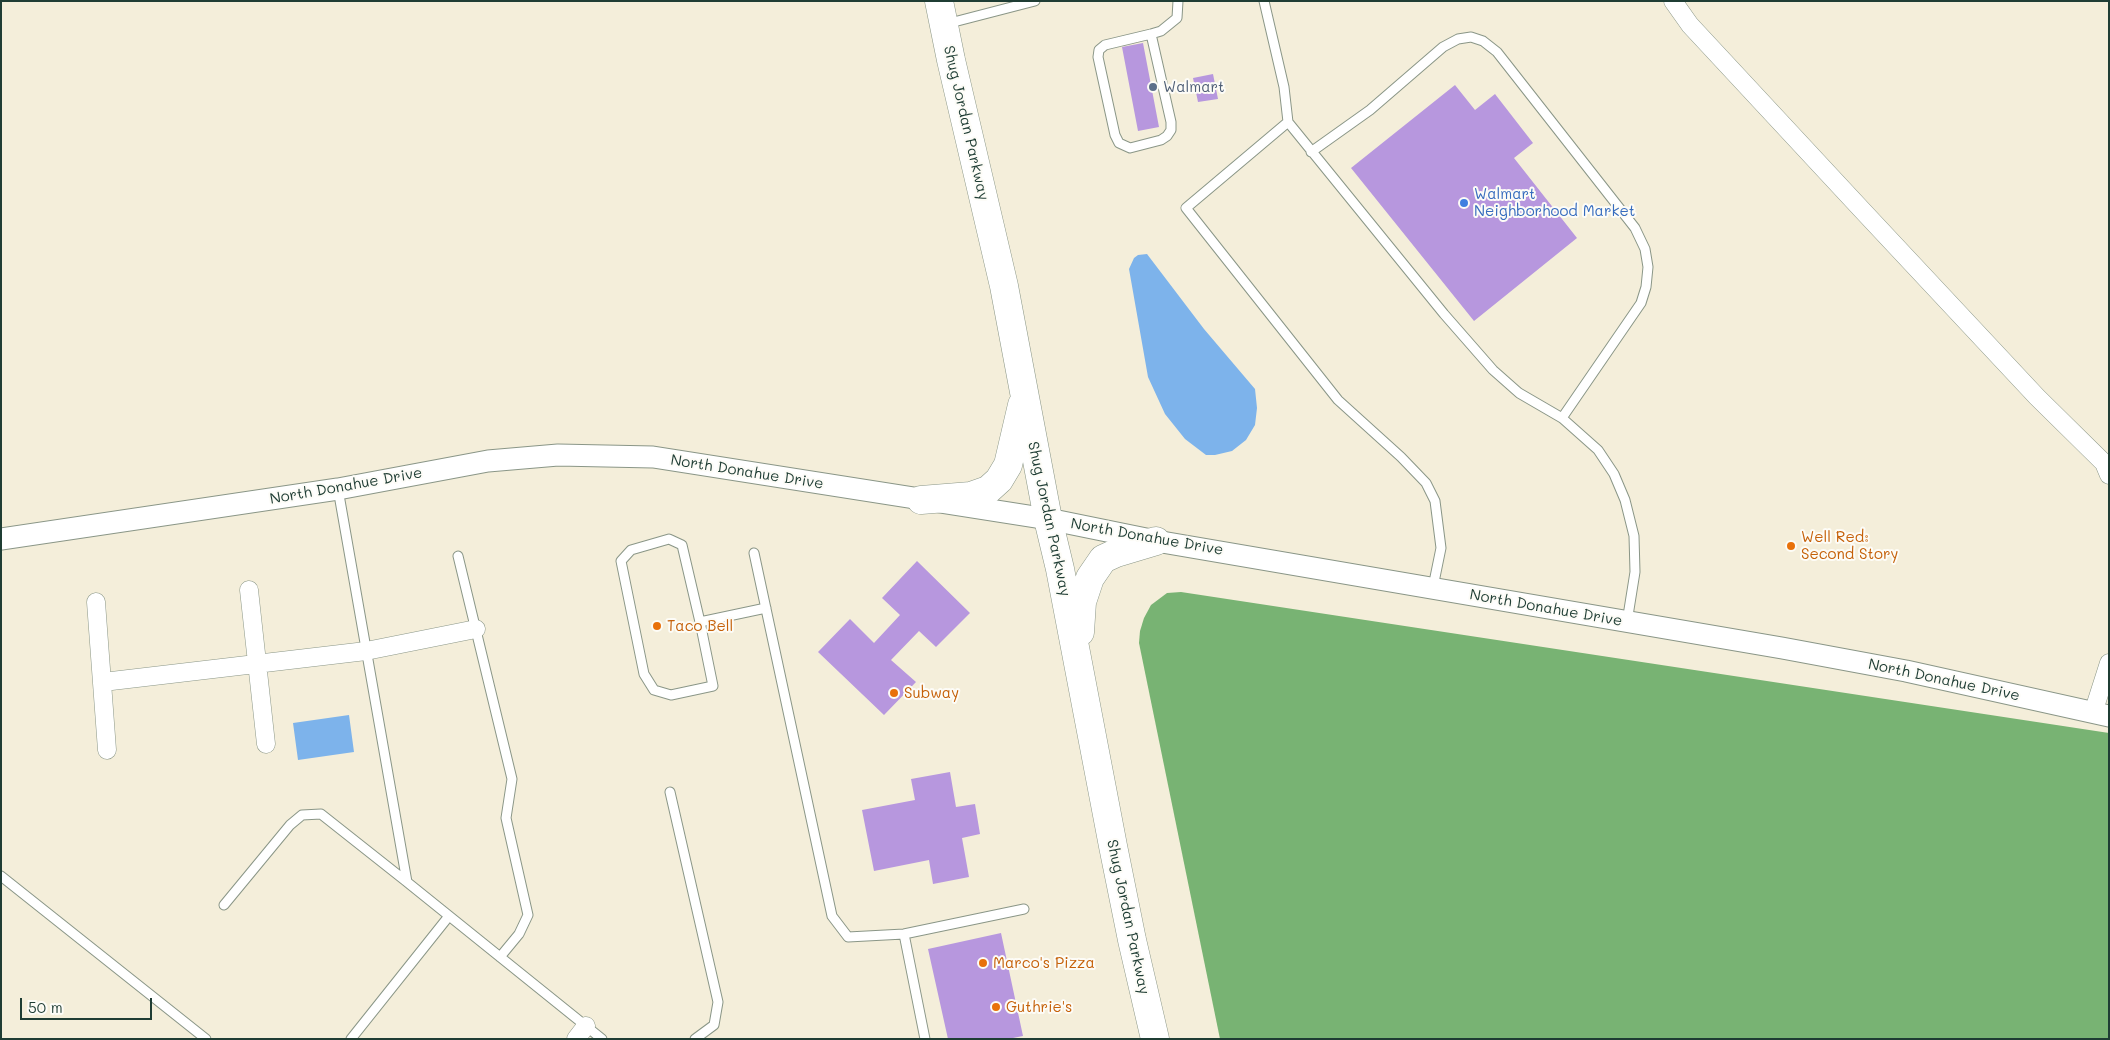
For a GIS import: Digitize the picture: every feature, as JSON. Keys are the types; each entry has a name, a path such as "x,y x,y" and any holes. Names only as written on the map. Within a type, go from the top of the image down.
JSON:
{"main road":[{"name":"Shug Jordan Parkway","path":"941,13 1004,286 1024,397 1048,519 1060,569 1126,912 1155,1039"},
{"path":"921,500 971,496 988,490 999,480 1008,465 1024,397"},
{"path":"1078,661 1082,602 1090,578 1103,559 1116,553 1156,541"}],"street":[{"path":"1673,1 1690,25 1855,203 2037,397 2104,463 2109,474"},
{"name":"North Donahue Drive","path":"1,539 338,489 488,461 568,456 653,457 1048,519 1156,541 1434,587 1906,671 2101,715"},
{"path":"249,590 266,744"},
{"path":"96,602 107,750"},
{"path":"103,682 366,651 476,629"},
{"path":"2101,715 2109,663"}],"lane":[{"path":"941,13 1035,1"},
{"path":"1151,34 1171,122 1171,130 1167,136 1160,140 1130,148 1120,143 1115,135 1098,57 1099,50 1105,44 1161,31 1176,18 1179,8 1178,1"},
{"path":"1264,1 1284,87 1288,122 1444,314 1493,370 1519,393 1562,418 1598,450 1614,474 1625,500 1634,536 1635,572 1626,622"},
{"path":"1311,152 1370,110 1443,47 1458,39 1471,37 1482,41 1497,52 1635,228 1645,249 1648,267 1646,287 1641,303 1562,418"},
{"path":"1288,122 1186,208 1338,400 1426,483 1434,501 1441,548 1434,587"},
{"path":"338,489 406,882"},
{"path":"669,539 682,545 700,622 713,686 670,696 654,690 644,674 621,561 631,550 669,539"},
{"path":"754,553 832,916 848,937 904,934 1024,909"},
{"path":"458,556 512,779 506,818 528,915 519,934 500,957"},
{"path":"700,622 766,608"},
{"path":"670,792 718,1002 714,1025 695,1039"},
{"path":"224,905 290,825 302,815 321,814 500,957 581,1032 602,1039"},
{"path":"1,876 206,1039"},
{"path":"351,1039 449,916"},
{"path":"904,934 925,1039"}],"green space":[{"path":"1181,592 2109,733 2109,1039 1220,1039 1139,643 1144,618 1151,605 1167,593"}],"water":[{"path":"1147,254 1204,329 1255,389 1257,408 1255,425 1246,440 1232,451 1206,455 1185,439 1165,414 1148,377 1129,269 1134,258 1138,255"},
{"path":"349,715 354,752 298,760 293,723"}],"building":[{"path":"1143,43 1159,127 1138,131 1122,47"},
{"path":"1213,74 1218,99 1198,102 1193,78"},
{"name":"Walmart Neighborhood Market","path":"1455,85 1475,110 1495,94 1533,143 1514,158 1577,238 1474,321 1351,168"},
{"path":"917,561 970,613 936,647 919,631 891,660 916,682 884,715 818,652 850,619 874,643 900,615 882,598"},
{"path":"950,772 956,807 975,804 980,834 962,838 969,877 933,884 929,860 874,871 862,810 915,800 911,779"},
{"path":"1001,933 1023,1036 1008,1039 948,1039 928,949"}],"place":[{"name":"Walmart","path":"1153,87"},
{"name":"Walmart Neighborhood Market","path":"1464,203"},
{"name":"Well Red: Second Story","path":"1791,546"},
{"name":"Taco Bell","path":"657,626"},
{"name":"Subway","path":"894,693"},
{"name":"Marco's Pizza","path":"983,963"},
{"name":"Guthrie's","path":"996,1007"}]}
